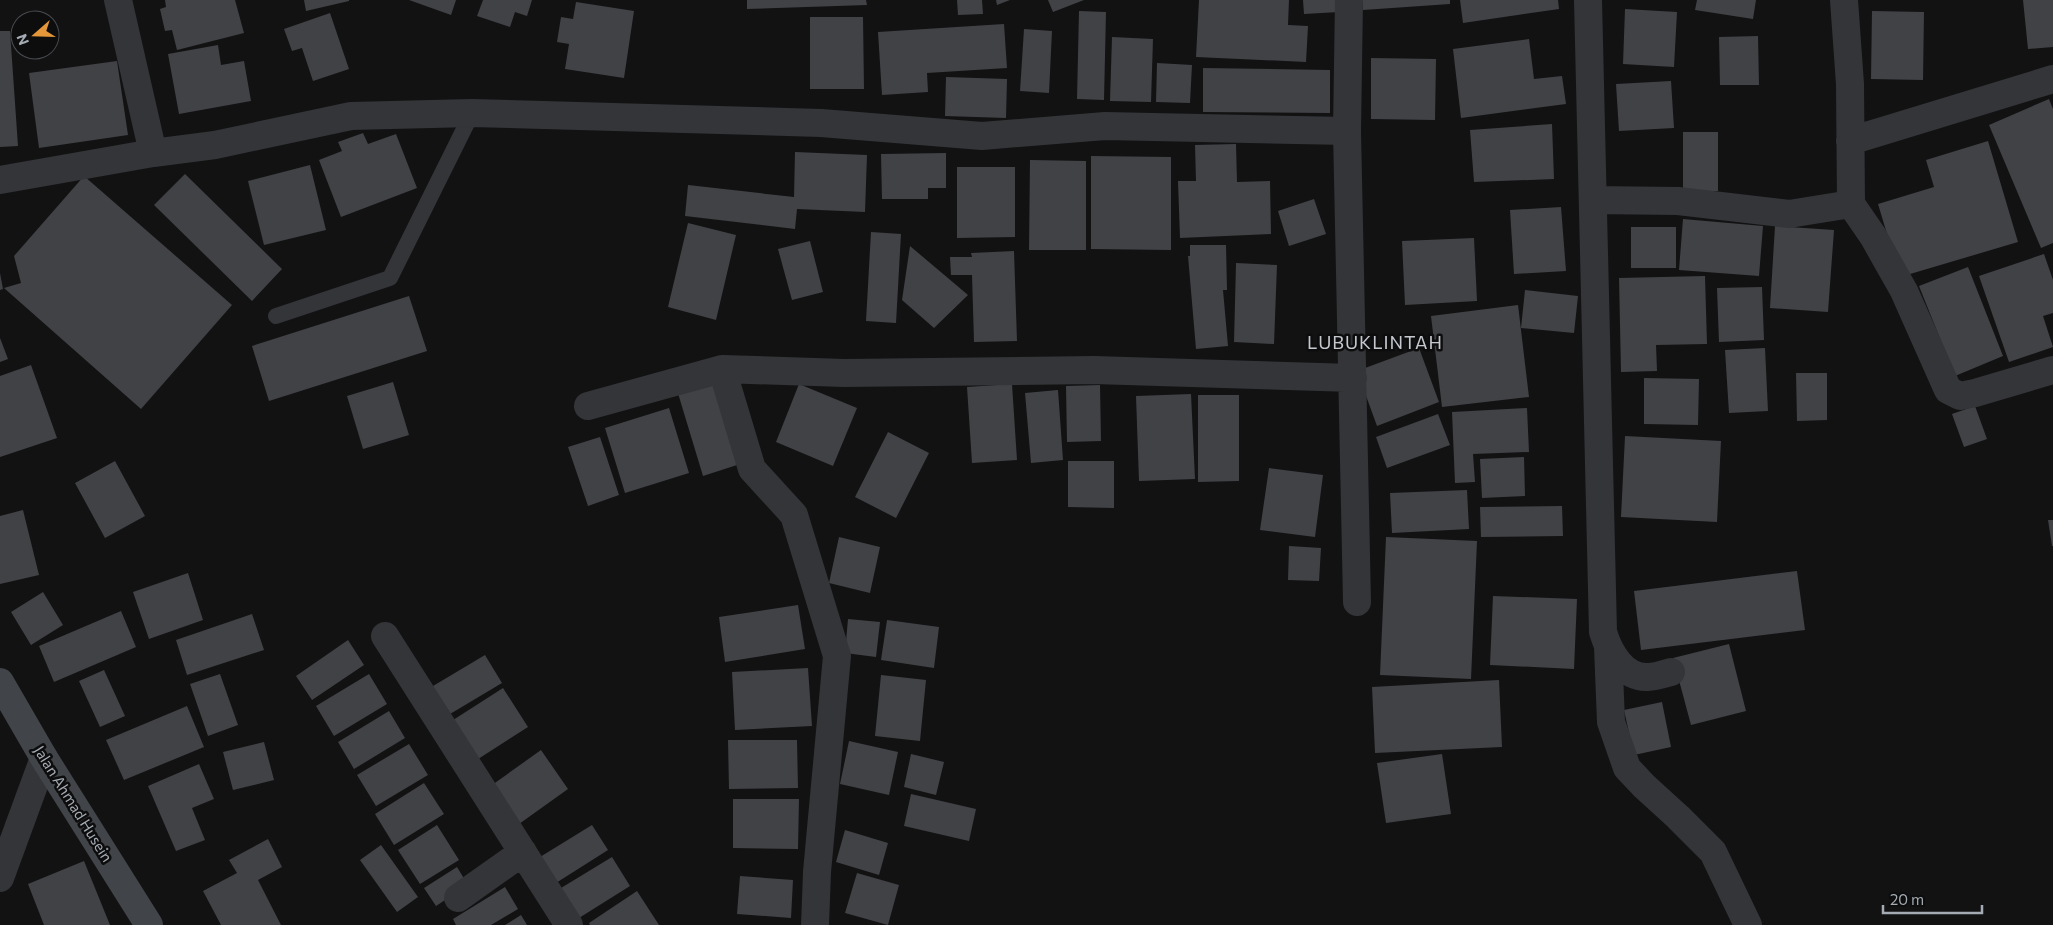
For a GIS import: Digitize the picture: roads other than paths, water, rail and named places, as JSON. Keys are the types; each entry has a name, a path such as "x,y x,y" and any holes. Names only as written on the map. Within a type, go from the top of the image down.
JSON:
{"main road":[{"name":"Jalan Ahmad Husein","path":"0,682 44,758 149,925"}],"street":[{"path":"118,0 153,153"},
{"path":"1350,0 1347,130 1358,602"},
{"path":"1588,0 1603,632 1608,647 1611,722 1627,768 1713,852 1748,925"},
{"path":"1844,0 1850,84 1851,204 1873,236 1904,291 1948,390 1960,396 2053,370"},
{"path":"1850,141 2053,79"},
{"path":"0,180 153,153 215,145 351,116 472,113 821,123 982,136 1105,126 1347,130"},
{"path":"1593,200 1678,201 1789,214 1851,204"},
{"path":"588,406 722,369 844,373 1094,370 1353,378"},
{"path":"722,369 752,469 794,515 837,656 816,872 815,925"},
{"path":"385,636 569,925"},
{"path":"1608,647 1623,667 1632,674 1647,678 1672,672"},
{"path":"0,878 44,758"},
{"path":"458,898 524,852"}],"lane":[{"path":"276,316 390,278 472,113"}],"district":[{"name":"LUBUKLINTAH","path":"1375,343"}]}
